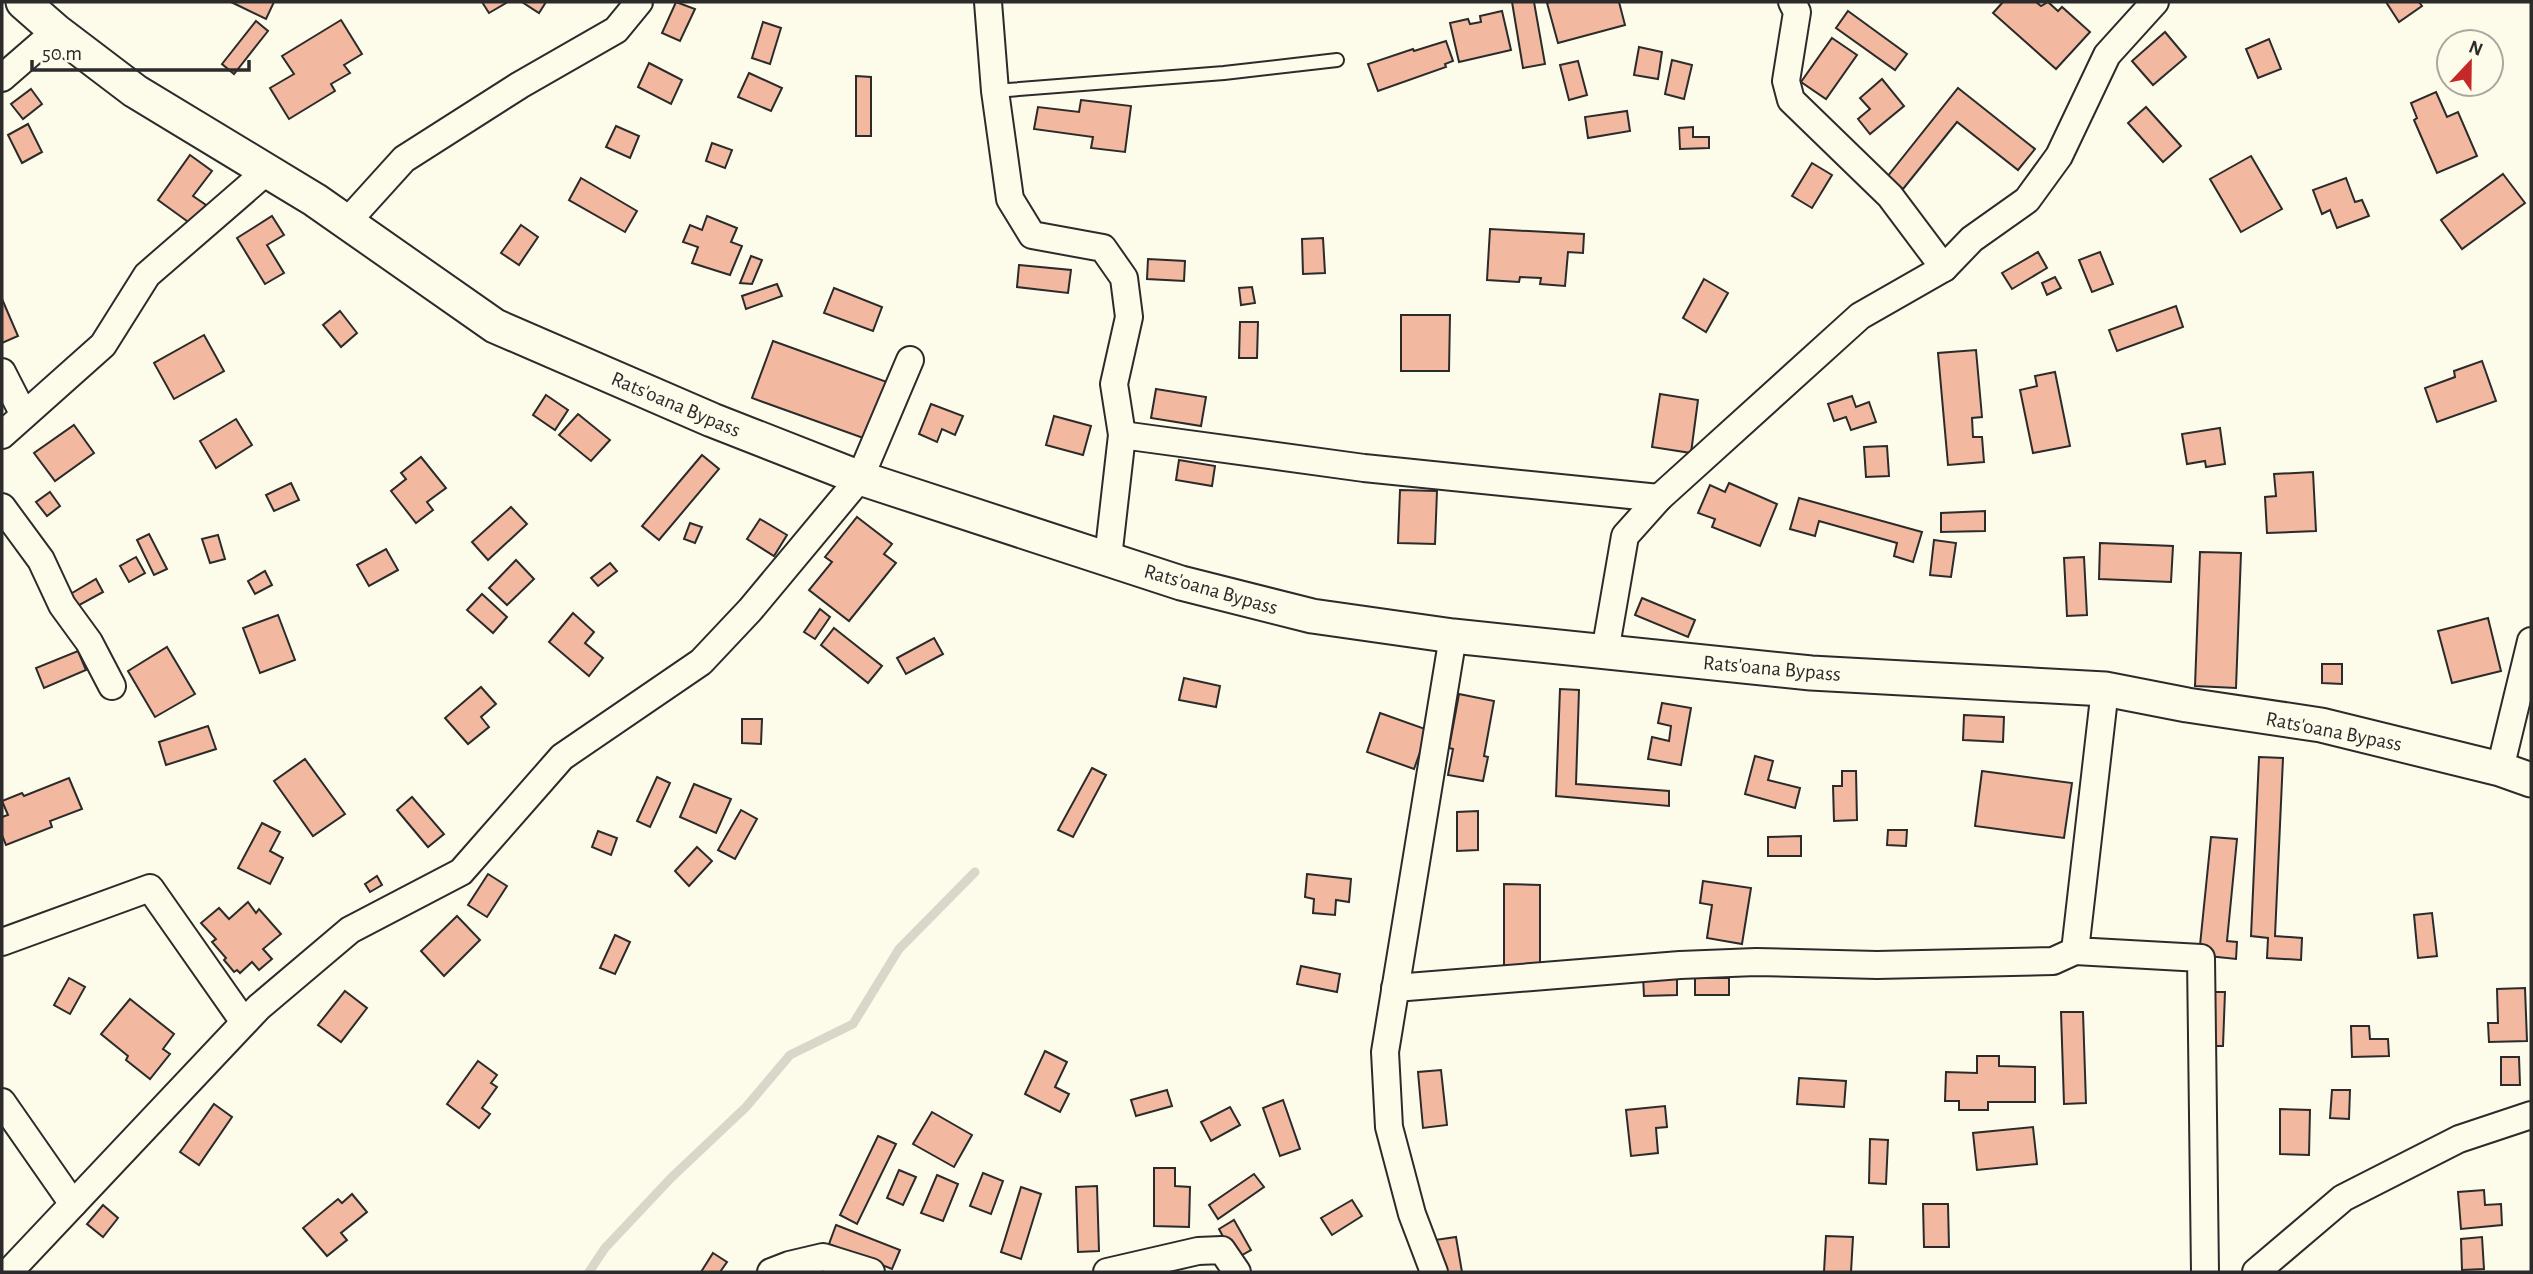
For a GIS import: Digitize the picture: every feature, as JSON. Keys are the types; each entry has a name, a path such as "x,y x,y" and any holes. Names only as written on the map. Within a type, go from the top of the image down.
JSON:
{"street":[{"name":"Rats'oana Bypass","path":"23,2 57,32 135,91 315,200 495,326 712,420 860,478 1181,583 1312,616 1453,636 1811,673 2105,689 2187,705 2321,725 2500,769 2531,780"},
{"path":"346,223 404,159 520,85 616,30 639,2"},
{"path":"988,2 995,91 1010,199 1032,235 1103,248 1124,278 1129,317 1114,384 1122,435 1108,558"},
{"path":"1791,2 1797,12 1786,80 1791,100 1890,196 1944,268"},
{"path":"1605,652 1625,536 1659,498 1860,316 1944,268 1972,239 2027,200 2059,156 2107,55 2155,2"},
{"path":"2,78 57,32"},
{"path":"2,435 103,345 147,275 267,171"},
{"path":"9,1272 259,1006 350,930 461,872 562,757 701,662 750,610 860,478 910,360"},
{"path":"2,372 24,415"},
{"path":"1122,435 1364,468 1659,498"},
{"path":"2,507 41,560 62,605 89,642 112,686"},
{"path":"1434,1272 1412,1214 1389,1127 1385,1052 1453,636"},
{"path":"2500,769 2531,641"},
{"path":"2075,951 2105,689"},
{"path":"2,942 150,888 244,1022"},
{"path":"1395,988 1679,965 1756,962 1877,965 2053,961 2075,951 2201,958 2205,1272"},
{"path":"2,1102 73,1204"},
{"path":"2256,1272 2343,1198 2459,1139 2531,1115"},
{"path":"1107,1272 1198,1251 1222,1250 1237,1272"},
{"path":"771,1272 823,1257 871,1272"}],"lane":[{"path":"995,91 1224,73 1337,60"}],"building":[{"path":"231,2 274,2 266,19"},
{"path":"482,2 505,2 506,3 489,13"},
{"path":"522,2 546,2 539,13"},
{"path":"676,2 695,9 680,41 662,33"},
{"path":"1512,2 1534,2 1545,64 1523,68"},
{"path":"1619,2 1625,25 1558,43 1547,3"},
{"path":"2003,2 2036,2 2041,6 2048,2 2058,11 2062,7 2090,32 2056,69 1993,13"},
{"path":"2386,2 2419,2 2422,6 2399,22"},
{"path":"1502,11 1511,50 1459,62 1450,23 1468,19 1470,24 1481,22 1480,16"},
{"path":"1848,11 1907,54 1895,70 1836,28"},
{"path":"341,20 362,54 344,65 350,73 331,84 335,91 289,119 270,88 294,74 282,56"},
{"path":"256,21 268,31 234,74 222,64"},
{"path":"763,22 781,28 770,64 752,58"},
{"path":"2165,32 2186,57 2153,85 2132,61"},
{"path":"1832,38 1857,55 1826,99 1801,82"},
{"path":"2269,39 2281,69 2258,78 2246,49"},
{"path":"1446,41 1453,61 1445,64 1446,67 1378,91 1368,64"},
{"path":"1639,47 1662,52 1658,79 1634,75"},
{"path":"1672,60 1692,65 1684,99 1665,94"},
{"path":"1578,61 1587,95 1569,100 1560,65"},
{"path":"649,63 682,80 671,104 638,87"},
{"path":"749,73 782,88 771,111 738,97"},
{"path":"856,76 871,77 871,136 856,136"},
{"path":"1882,79 1904,106 1870,134 1858,119 1870,109 1860,98"},
{"path":"1958,88 2035,149 2018,170 1957,122 1903,189 1887,177"},
{"path":"31,89 42,104 23,119 11,104"},
{"path":"2435,92 2435,98 2439,98 2447,117 2458,112 2477,156 2437,173 2414,120 2417,118 2411,103"},
{"path":"1081,100 1131,106 1125,152 1091,148 1093,137 1034,129 1038,107 1079,112"},
{"path":"2146,107 2181,146 2163,162 2128,123"},
{"path":"1627,111 1630,131 1588,138 1585,117"},
{"path":"28,124 42,152 22,163 8,135"},
{"path":"616,126 639,136 630,158 606,147"},
{"path":"1693,127 1693,137 1709,137 1709,148 1680,149 1679,128"},
{"path":"712,143 732,150 725,168 706,161"},
{"path":"190,155 212,171 193,196 206,205 191,224 158,200"},
{"path":"2251,156 2282,209 2241,232 2210,179"},
{"path":"1812,163 1832,175 1812,208 1792,196"},
{"path":"2503,174 2525,203 2462,249 2441,220"},
{"path":"581,178 637,211 625,232 569,200"},
{"path":"2346,178 2355,202 2362,200 2369,216 2337,228 2330,210 2322,214 2313,190"},
{"path":"272,216 284,235 267,245 284,273 265,284 237,238"},
{"path":"707,216 737,228 731,242 742,246 730,275 692,263 698,247 683,242 690,225 702,230"},
{"path":"521,225 538,237 519,265 501,253"},
{"path":"1490,229 1584,234 1583,253 1568,252 1565,286 1540,284 1541,278 1520,277 1519,282 1487,280"},
{"path":"1323,238 1325,273 1303,274 1302,239"},
{"path":"2038,252 2047,268 2012,289 2002,273"},
{"path":"2100,252 2113,284 2092,292 2079,260"},
{"path":"751,256 762,260 752,284 740,283"},
{"path":"1148,259 1185,261 1184,281 1147,279"},
{"path":"1019,265 1071,270 1068,293 1017,287"},
{"path":"2055,277 2061,288 2047,295 2042,283"},
{"path":"1704,279 1728,293 1706,332 1683,318"},
{"path":"777,284 782,296 746,309 742,296"},
{"path":"1252,287 1255,303 1241,305 1239,288"},
{"path":"834,288 882,307 873,331 824,313"},
{"path":"2,299 18,336 2,343"},
{"path":"2176,306 2183,327 2117,351 2109,330"},
{"path":"340,311 357,333 341,347 323,325"},
{"path":"1401,315 1450,315 1449,371 1401,371"},
{"path":"1240,322 1258,322 1257,358 1239,358"},
{"path":"204,335 224,371 174,399 154,363"},
{"path":"773,341 887,382 866,439 752,398"},
{"path":"1976,350 1982,417 1972,418 1973,437 1982,437 1984,462 1948,465 1938,353"},
{"path":"2482,361 2496,401 2437,422 2425,388 2455,377 2454,371"},
{"path":"2055,372 2070,446 2033,453 2020,390 2037,386 2035,376"},
{"path":"1156,389 1206,397 1201,426 1151,418"},
{"path":"1660,394 1698,400 1691,453 1652,447"},
{"path":"546,395 568,410 555,430 533,415"},
{"path":"1852,396 1856,407 1869,402 1876,422 1851,430 1846,417 1834,421 1828,404"},
{"path":"931,404 963,416 955,435 942,429 937,442 919,434"},
{"path":"578,414 610,440 591,461 559,435"},
{"path":"1054,416 1091,426 1083,455 1046,445"},
{"path":"236,419 252,445 216,468 200,441"},
{"path":"74,425 94,453 55,481 34,453"},
{"path":"2220,428 2225,464 2206,467 2205,461 2187,464 2182,434"},
{"path":"1887,446 1889,476 1866,477 1864,447"},
{"path":"702,455 719,469 659,540 642,526"},
{"path":"421,457 446,488 427,502 433,510 416,523 391,491 406,479 401,473"},
{"path":"1179,460 1215,466 1212,486 1176,480"},
{"path":"2313,472 2316,531 2267,533 2265,497 2276,496 2274,474"},
{"path":"291,483 299,500 274,511 266,495"},
{"path":"1729,483 1777,504 1760,546 1712,527 1715,519 1698,513 1710,485 1725,492"},
{"path":"1400,490 1437,491 1435,544 1398,543"},
{"path":"50,492 60,506 47,516 36,502"},
{"path":"1799,498 1922,532 1913,562 1894,556 1897,543 1819,521 1815,536 1790,529"},
{"path":"511,507 527,524 488,560 472,542"},
{"path":"1985,511 1985,531 1941,532 1941,513"},
{"path":"857,517 892,544 884,554 896,563 849,621 809,590 832,562 825,557"},
{"path":"760,519 787,535 774,556 747,539"},
{"path":"690,523 702,527 695,543 684,539"},
{"path":"149,534 167,569 154,575 137,540"},
{"path":"218,535 225,559 210,563 202,539"},
{"path":"1934,540 1956,543 1951,577 1930,575"},
{"path":"2100,543 2173,546 2171,582 2099,579"},
{"path":"386,549 398,570 369,586 357,565"},
{"path":"2200,552 2241,553 2236,688 2195,686"},
{"path":"136,557 145,573 129,582 120,566"},
{"path":"2084,557 2087,615 2067,616 2064,558"},
{"path":"516,560 534,579 507,605 489,588"},
{"path":"610,563 617,571 598,586 591,578"},
{"path":"265,571 272,585 255,594 248,581"},
{"path":"96,579 103,592 74,608 67,596"},
{"path":"482,594 507,617 493,633 467,610"},
{"path":"1642,598 1695,620 1688,637 1635,615"},
{"path":"820,609 830,617 815,639 804,632"},
{"path":"573,613 594,632 585,643 603,658 589,676 549,642"},
{"path":"278,615 295,660 260,673 243,628"},
{"path":"2488,618 2501,671 2452,683 2438,631"},
{"path":"834,628 882,666 868,683 821,645"},
{"path":"934,638 943,654 906,674 897,658"},
{"path":"167,647 195,694 155,717 128,671"},
{"path":"78,651 86,670 44,688 36,668"},
{"path":"2322,664 2342,664 2342,684 2322,683"},
{"path":"1184,678 1220,686 1216,707 1179,700"},
{"path":"481,687 496,704 481,717 489,727 468,744 445,718"},
{"path":"1560,689 1579,690 1576,784 1669,791 1669,806 1556,796"},
{"path":"1459,694 1494,701 1484,756 1488,757 1483,781 1448,775 1453,749 1449,748"},
{"path":"1662,703 1691,708 1681,765 1648,759 1652,737 1669,741 1671,726 1658,723"},
{"path":"1380,713 1428,730 1414,769 1367,752"},
{"path":"1964,715 2004,717 2003,742 1963,740"},
{"path":"742,719 762,719 761,744 742,743"},
{"path":"208,726 216,749 166,765 159,742"},
{"path":"1755,756 1773,761 1768,780 1800,788 1795,808 1745,794"},
{"path":"2259,757 2283,758 2275,936 2302,938 2301,960 2267,958 2268,938 2251,936"},
{"path":"305,759 345,814 313,836 274,781"},
{"path":"1092,768 1106,775 1073,837 1058,830"},
{"path":"1842,771 1856,771 1857,820 1834,821 1833,786 1842,786"},
{"path":"1982,771 2072,783 2064,838 1975,826"},
{"path":"657,777 670,783 650,827 637,821"},
{"path":"69,778 82,809 50,821 52,827 6,845 2,835 2,817 8,815 2,801 22,793 24,796"},
{"path":"694,784 731,799 716,833 680,817"},
{"path":"412,797 444,834 428,847 397,810"},
{"path":"741,810 757,819 735,859 718,850"},
{"path":"1478,811 1478,850 1457,851 1457,812"},
{"path":"262,823 280,832 270,851 283,858 270,884 238,868"},
{"path":"1888,830 1907,830 1906,846 1887,845"},
{"path":"598,831 617,838 611,855 592,847"},
{"path":"1801,836 1801,856 1768,856 1768,837"},
{"path":"2211,837 2237,839 2227,941 2237,942 2236,959 2199,955"},
{"path":"697,847 712,861 689,886 675,871"},
{"path":"488,874 507,886 487,917 468,905"},
{"path":"1307,874 1351,879 1349,902 1336,900 1335,915 1313,913 1314,899 1305,897"},
{"path":"377,876 382,885 370,892 365,884"},
{"path":"1703,881 1751,888 1742,944 1707,938 1712,905 1700,903"},
{"path":"1504,884 1540,885 1540,969 1504,969"},
{"path":"248,902 256,913 259,909 281,934 263,949 272,959 259,970 252,962 240,973 237,970 234,972 224,960 226,958 212,942 216,939 201,923 219,908 229,919"},
{"path":"2432,913 2437,956 2418,958 2414,915"},
{"path":"457,916 480,940 444,976 421,951"},
{"path":"615,935 630,942 615,974 600,968"},
{"path":"1301,966 1340,974 1337,992 1297,984"},
{"path":"1677,975 1677,995 1644,996 1643,976"},
{"path":"69,978 85,987 70,1014 54,1005"},
{"path":"1695,978 1729,978 1729,995 1695,995"},
{"path":"2525,988 2527,1041 2489,1042 2488,1023 2498,1023 2497,989"},
{"path":"345,991 367,1008 341,1042 318,1025"},
{"path":"2205,992 2225,992 2223,1046 2203,1046"},
{"path":"130,999 174,1034 163,1049 170,1054 150,1079 126,1060 128,1056 101,1034"},
{"path":"2061,1012 2083,1012 2086,1103 2064,1104"},
{"path":"2351,1026 2369,1026 2370,1039 2388,1039 2389,1056 2352,1057"},
{"path":"1045,1051 1067,1062 1055,1087 1069,1094 1060,1112 1025,1094"},
{"path":"1977,1056 1999,1056 1999,1066 2035,1067 2035,1102 1988,1102 1988,1110 1959,1110 1959,1101 1945,1101 1946,1072 1977,1073"},
{"path":"2501,1057 2519,1057 2520,1085 2501,1085"},
{"path":"478,1061 497,1075 491,1083 497,1087 482,1108 490,1114 479,1128 447,1104"},
{"path":"1441,1070 1447,1125 1423,1128 1418,1072"},
{"path":"1799,1078 1846,1081 1844,1107 1797,1104"},
{"path":"1167,1090 1172,1106 1136,1116 1131,1100"},
{"path":"2332,1090 2350,1090 2349,1119 2330,1118"},
{"path":"1283,1100 1300,1149 1280,1156 1263,1108"},
{"path":"214,1104 232,1117 199,1165 180,1152"},
{"path":"1665,1106 1667,1127 1656,1128 1658,1153 1631,1156 1626,1110"},
{"path":"1230,1107 1240,1125 1211,1141 1201,1122"},
{"path":"2280,1109 2310,1110 2309,1155 2280,1154"},
{"path":"932,1112 972,1135 954,1167 913,1144"},
{"path":"2033,1127 2037,1164 1977,1170 1973,1133"},
{"path":"878,1136 896,1144 857,1224 840,1215"},
{"path":"1870,1139 1888,1140 1886,1184 1869,1183"},
{"path":"1154,1168 1175,1168 1175,1186 1190,1187 1189,1227 1154,1226"},
{"path":"899,1170 916,1177 903,1205 887,1198"},
{"path":"983,1173 1003,1181 991,1214 970,1206"},
{"path":"1254,1174 1264,1187 1218,1219 1209,1205"},
{"path":"937,1175 958,1184 943,1221 921,1213"},
{"path":"1097,1186 1099,1251 1078,1252 1076,1187"},
{"path":"1021,1187 1041,1194 1021,1259 1001,1252"},
{"path":"2484,1190 2485,1205 2501,1204 2502,1225 2461,1229 2458,1192"},
{"path":"352,1194 367,1212 341,1233 347,1240 327,1256 303,1228 338,1199 342,1203"},
{"path":"1352,1200 1362,1216 1332,1235 1321,1218"},
{"path":"1923,1204 1948,1204 1949,1247 1924,1247"},
{"path":"103,1205 118,1218 103,1237 87,1224"},
{"path":"1234,1220 1251,1250 1235,1259 1219,1229"},
{"path":"836,1225 900,1250 892,1269 829,1244"},
{"path":"1826,1236 1853,1237 1851,1272 1824,1272"},
{"path":"1456,1237 1462,1272 1440,1272 1435,1240"},
{"path":"2482,1237 2484,1269 2462,1270 2461,1239"},
{"path":"713,1253 727,1262 720,1272 701,1272"}],"waterway":[{"path":"589,1272 605,1248 671,1178 746,1107 790,1055 853,1024 899,949 975,872"}]}
